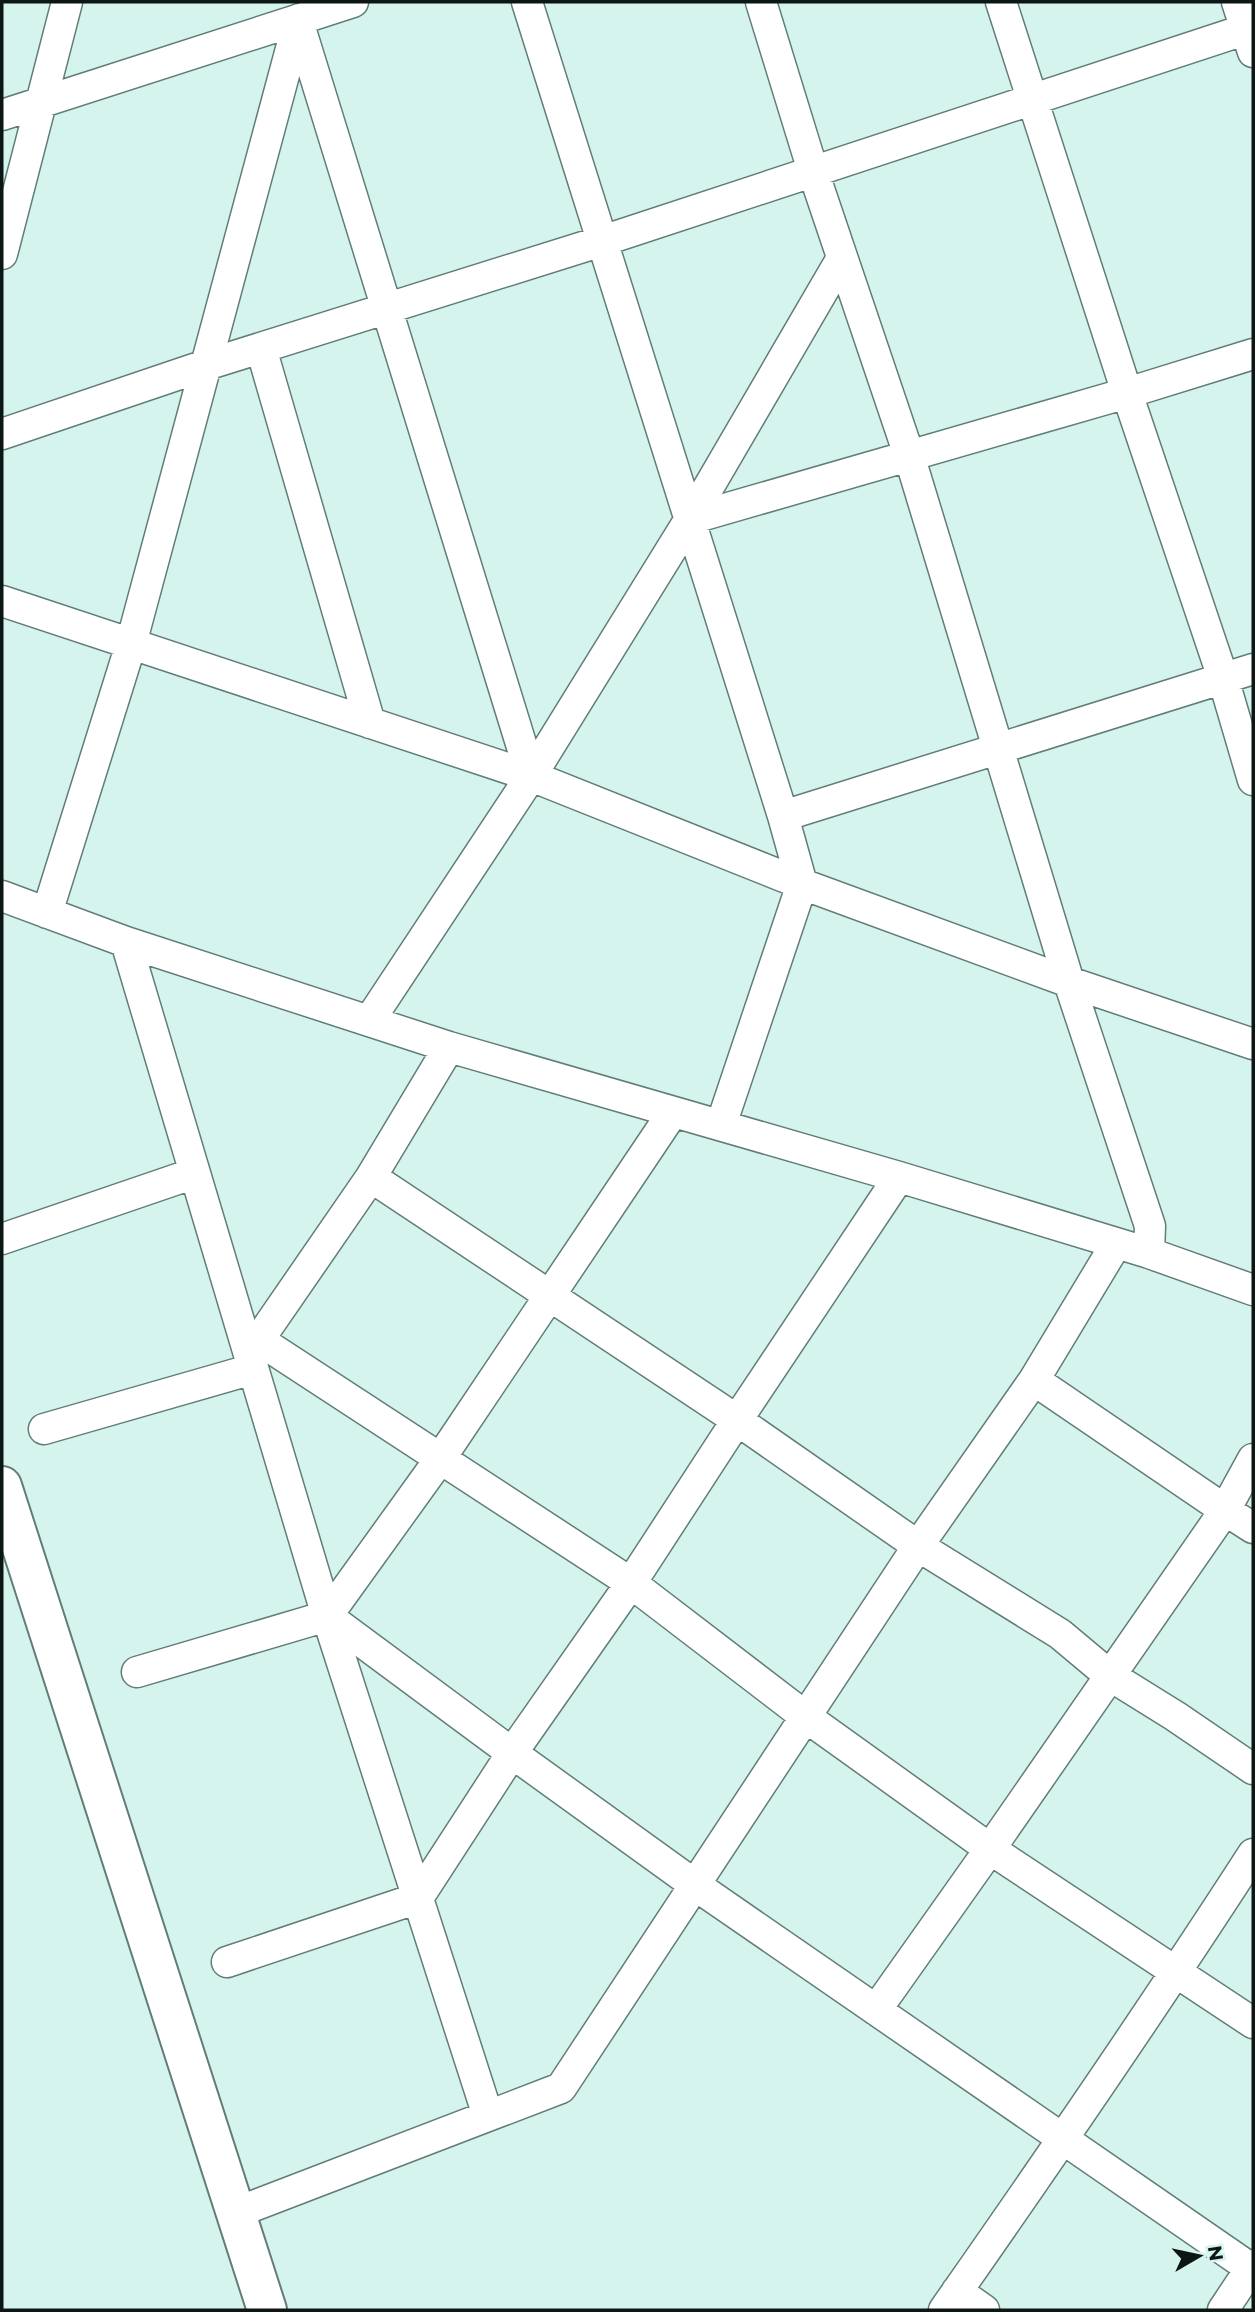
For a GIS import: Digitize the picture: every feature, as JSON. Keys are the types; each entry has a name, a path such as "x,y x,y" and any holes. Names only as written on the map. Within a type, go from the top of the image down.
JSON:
{"street":[{"path":"2,254 68,2"},
{"path":"2,115 301,11 353,2"},
{"path":"527,2 783,816 802,884 721,1125"},
{"path":"761,2 813,172 909,455 1069,982 1150,1226 1149,1253"},
{"path":"1001,2 1127,393 1223,678 1253,780"},
{"path":"301,11 388,309 531,776"},
{"path":"47,913 130,643 301,11"},
{"path":"2,434 206,365 602,241 1247,28"},
{"path":"369,1021 531,776 690,519 842,258"},
{"path":"261,348 370,723"},
{"path":"690,519 1253,354"},
{"path":"2,601 531,776 802,884 1069,982 1253,1044"},
{"path":"783,816 1253,669"},
{"path":"2,896 126,942 449,1047 899,1177 1149,1253 1253,1290"},
{"path":"126,942 195,1173 254,1354 327,1616 488,2116"},
{"path":"44,1429 254,1354 371,1177 449,1047"},
{"path":"137,1672 327,1616 440,1460 673,1112"},
{"path":"2,1239 195,1173"},
{"path":"371,1177 737,1420 918,1546 1060,1634 1109,1675 1253,1769"},
{"path":"227,1962 418,1898 512,1753 631,1583 899,1177"},
{"path":"235,2213 561,2088 918,1546 1034,1380 1116,1244"},
{"path":"254,1354 440,1460 631,1583 806,1717 990,1849 1253,2022"},
{"path":"1034,1380 1253,1528"},
{"path":"876,2010 1225,1510 1253,1459"},
{"path":"2,1486 267,2310"},
{"path":"327,1616 695,1885 1252,2268 1223,2310"},
{"path":"984,2310 950,2301 1064,2140 1253,1854"}]}
